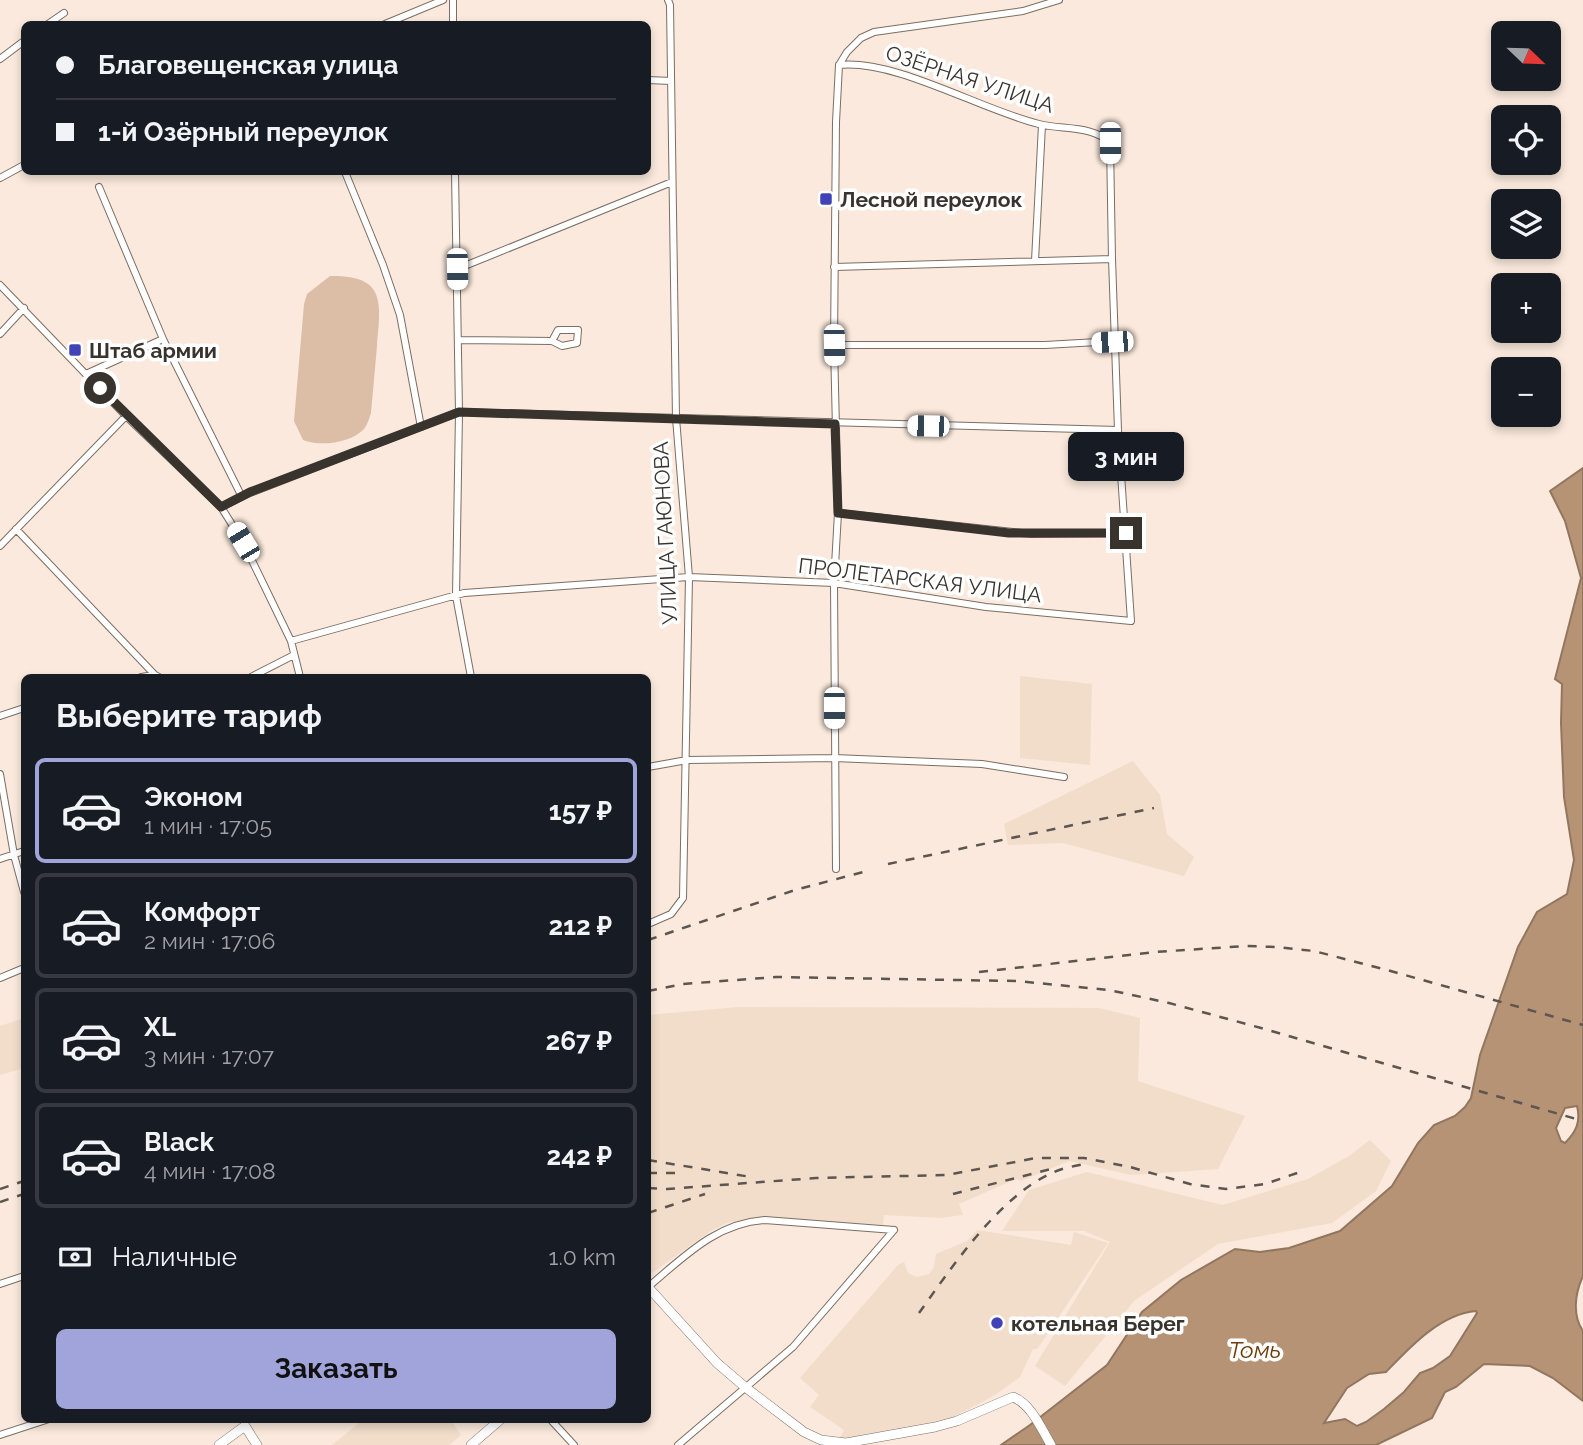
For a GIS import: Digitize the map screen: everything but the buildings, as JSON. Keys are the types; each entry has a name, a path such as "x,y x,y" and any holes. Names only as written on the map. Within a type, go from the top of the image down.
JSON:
{"main road":[{"path":"651,1290 717,1363 804,1432 836,1444 846,1443 957,1422 1013,1396 1027,1405 1051,1445"},
{"path":"219,1445 245,1423"},
{"path":"248,1423 257,1445"},
{"path":"471,1445 496,1423"}],"street":[{"path":"392,21 443,0"},
{"path":"453,0 453,21"},
{"name":"УЛИЦА ГАЮНОВА","path":"651,923 671,914 683,898 687,760 689,577 676,418 668,0"},
{"path":"836,869 834,583 838,513 834,267 839,65 861,38 874,32 1023,10 1059,0"},
{"path":"52,21 64,13"},
{"path":"0,59 21,43"},
{"name":"ОЗЁРНАЯ УЛИЦА","path":"839,65 854,63 911,78 990,109 1042,125 1056,125 1102,135 1110,143 1111,259 1118,430 1131,621"},
{"path":"651,80 671,81"},
{"path":"1035,261 1042,125"},
{"path":"0,178 21,167"},
{"path":"346,175 400,315 421,427"},
{"path":"455,175 459,412 456,596 470,674"},
{"path":"457,269 673,182"},
{"path":"99,187 163,339 242,497"},
{"path":"834,267 1111,259"},
{"path":"0,285 126,416 221,507 243,542 291,642 299,674"},
{"path":"0,334 24,308"},
{"path":"86,374 163,339"},
{"path":"458,340 551,341"},
{"path":"834,345 1045,345 1115,341"},
{"path":"221,507 459,412 1118,430"},
{"path":"0,546 126,416"},
{"path":"838,513 1009,533 1126,533"},
{"path":"16,530 155,674"},
{"name":"ПРОЛЕТАРСКАЯ УЛИЦА","path":"291,642 464,593 689,577 834,583 986,607 1131,621"},
{"path":"257,674 294,655"},
{"path":"0,716 21,710"},
{"path":"651,766 687,760 834,758 982,764 1064,778"},
{"path":"0,774 13,855 21,882"},
{"path":"0,859 21,852"},
{"path":"0,978 21,969"},
{"path":"651,1285 707,1238 724,1228 748,1221 894,1230 793,1347 678,1445"},
{"path":"0,1284 21,1277"},
{"path":"0,1435 36,1423"},
{"path":"554,1423 574,1445"}],"shaded area":[{"path":"330,276 362,280 371,286 379,304 378,330 371,413 364,429 351,438 318,443 303,440 294,421 304,304 307,294"},
{"path":"1020,676 1092,684 1090,765 1020,758"},
{"path":"1133,761 1160,795 1167,834 1194,857 1184,876 1063,843 1008,845 1004,824"},
{"path":"738,1007 1099,1008 1140,1018 1138,1081 1245,1116 1218,1169 1131,1175 1069,1161 1021,1181 1016,1179 959,1204 963,1215 940,1218 884,1215 883,1225 762,1217 727,1223 709,1232 652,1273 651,1015"},
{"path":"21,1019 21,1069 0,1075 0,1026"},
{"path":"1370,1140 1391,1161 1376,1191 1332,1223 1218,1244 1134,1301 1065,1386 1035,1366 1110,1242 1084,1231 1002,1231 1029,1190 1087,1172 1223,1205 1308,1179 1349,1156"},
{"path":"977,1230 1071,1245 1074,1232 1108,1243 1042,1342 1037,1349 1033,1349 1020,1377 995,1395 952,1418 862,1437 839,1439 844,1430 810,1407 819,1395 800,1378 898,1265 904,1262 908,1273 917,1277 929,1274 934,1267 936,1254 967,1241"},
{"path":"359,1423 453,1423 461,1435 449,1445 332,1445"}],"water":[{"name":"Томь","path":"1583,468 1583,1276 1576,1304 1577,1318 1583,1331 1583,1401 1553,1378 1530,1366 1484,1364 1456,1387 1445,1392 1432,1418 1376,1445 1001,1445 1107,1365 1142,1312 1181,1280 1235,1249 1260,1252 1289,1248 1340,1231 1392,1186 1418,1143 1434,1125 1455,1116 1471,1098 1480,1055 1518,947 1537,912 1567,894 1574,860 1564,797 1562,684 1555,679 1581,578 1565,521 1550,491","holes":["1577,1106 1577,1126 1565,1143 1561,1141 1556,1128 1565,1108","1476,1311 1450,1356 1420,1373 1404,1392 1384,1409 1357,1426 1345,1419 1324,1423 1347,1388 1369,1374 1386,1372 1438,1325 1463,1313"]}],"railway":[{"path":"888,864 1154,808"},
{"path":"651,939 795,890 867,871"},
{"path":"979,972 1155,952 1246,946 1276,947 1314,951 1583,1025"},
{"path":"651,990 683,984 776,977 1017,981 1109,990 1261,1028 1583,1121"},
{"path":"651,1188 816,1178 947,1175 1036,1158 1084,1158 1130,1167 1190,1184 1226,1189 1265,1184 1303,1171"},
{"path":"651,1160 751,1177"},
{"path":"919,1313 979,1234 1015,1197 1054,1172 1085,1164"},
{"path":"953,1194 1055,1168"},
{"path":"651,1173 681,1173"},
{"path":"0,1189 21,1182"},
{"path":"651,1212 705,1194"},
{"path":"0,1202 21,1195"}],"place":[{"name":"Лесной переулок","path":"826,199"},
{"name":"Штаб армии","path":"75,350"},
{"name":"котельная Берег","path":"997,1323"}],"route":[{"path":"100,388 221,507 250,492 459,412 676,418 835,424 838,513 1009,533 1126,533"}]}
